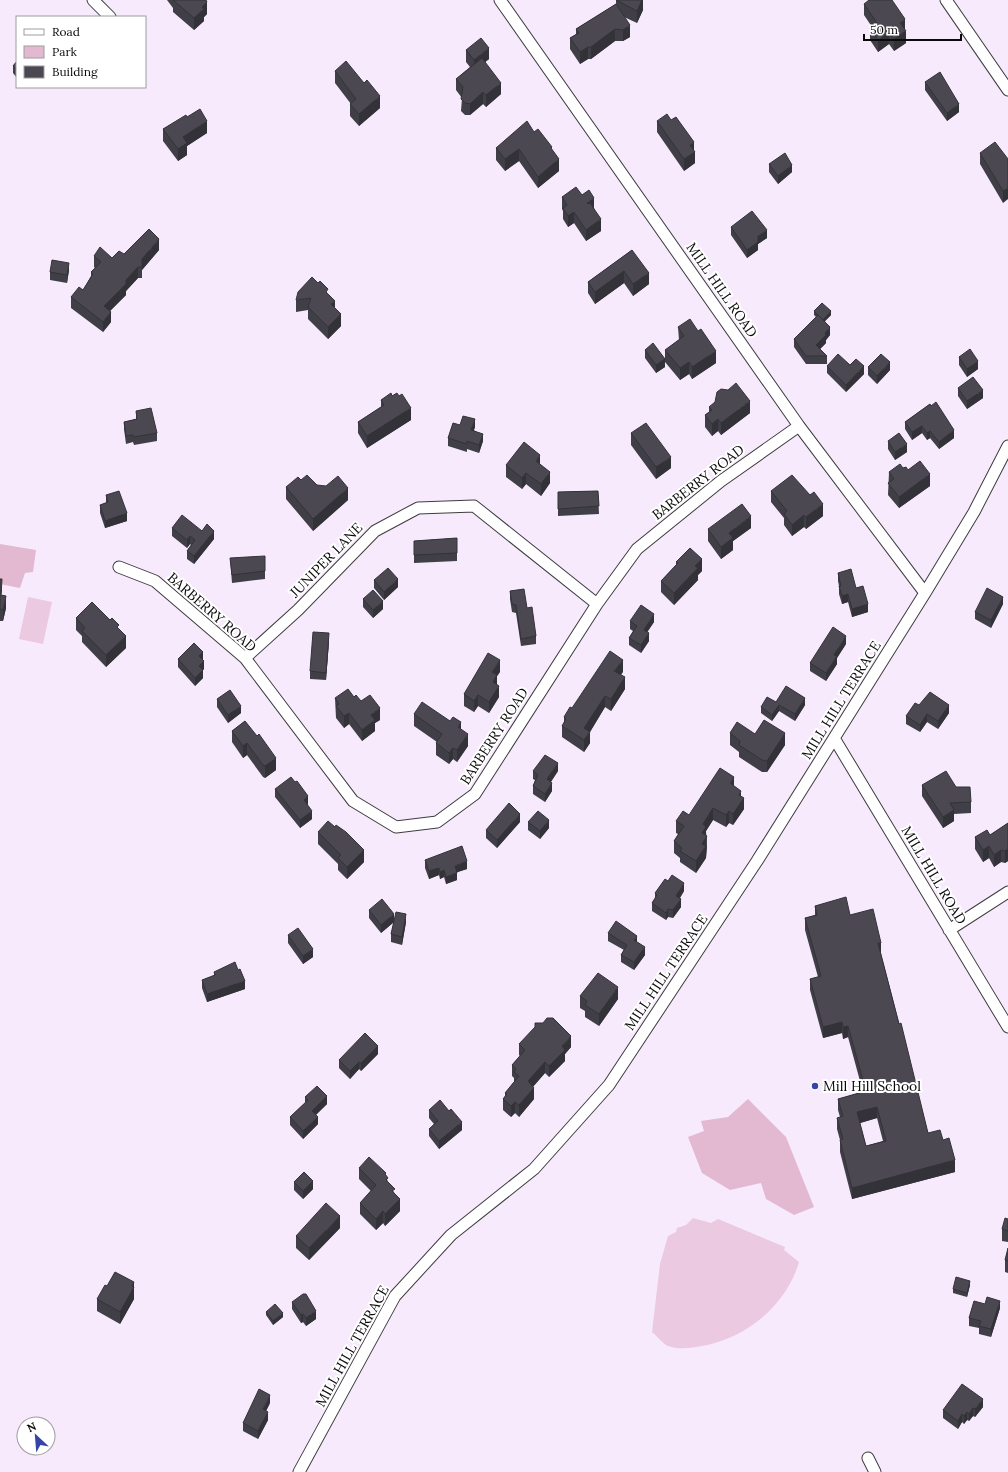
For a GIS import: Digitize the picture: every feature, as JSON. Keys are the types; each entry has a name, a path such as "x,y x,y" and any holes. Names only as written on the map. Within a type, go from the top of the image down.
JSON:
{"street":[{"path":"94,0 109,16"},
{"name":"MILL HILL ROAD","path":"500,0 798,426 925,593"},
{"path":"946,0 1008,90"},
{"name":"BARBERRY ROAD","path":"119,567 155,581 245,658 353,801 396,827 438,822 475,794 597,604 637,549 721,481 798,426"},
{"name":"MILL HILL TERRACE","path":"300,1472 395,1296 451,1235 534,1169 609,1085 758,861 974,512 1008,446"},
{"name":"JUNIPER LANE","path":"245,658 298,610 375,531 418,508 474,506 597,604"},
{"name":"MILL HILL ROAD","path":"834,738 1008,1027"},
{"path":"949,930 1008,892"},
{"path":"868,1458 875,1472"}],"green space":[{"path":"0,544 36,550 33,572 25,573 20,588 0,584"},
{"path":"748,1099 786,1137 814,1207 794,1215 766,1199 761,1183 730,1190 702,1173 688,1137 704,1131 701,1121 728,1117"}],"shaded area":[{"path":"28,597 52,602 43,644 19,639"},
{"path":"693,1218 711,1223 718,1219 785,1247 784,1250 799,1262 785,1293 762,1318 749,1328 718,1342 702,1346 676,1348 666,1345 652,1332 660,1264 668,1236 676,1232 677,1228 686,1225"}],"building":[{"path":"173,0 206,0 207,2 202,7 204,9 194,18"},
{"path":"616,0 642,0 637,11"},
{"path":"869,0 892,0 905,19 900,23 906,31 894,39 889,33 878,40 870,28 877,23 864,4"},
{"path":"616,4 630,25 623,30 615,29 591,47 588,47 580,52 570,38 579,33 576,29"},
{"path":"481,38 489,48 474,60 466,50"},
{"path":"482,58 501,83 486,95 483,92 470,104 465,103 461,99 463,87 456,79"},
{"path":"346,61 364,83 367,80 380,96 359,114 350,104 356,99 335,71"},
{"path":"16,62 16,69 13,66"},
{"path":"940,72 959,104 947,113 925,82"},
{"path":"200,109 207,121 183,137 187,143 178,149 163,129 186,115 187,117"},
{"path":"667,114 671,120 676,117 694,142 690,145 695,152 684,159 657,121"},
{"path":"527,121 534,132 538,129 559,159 538,177 519,149 505,159 496,148"},
{"path":"995,142 1008,159 1008,188 1003,191 980,153"},
{"path":"785,153 792,165 778,176 769,164"},
{"path":"576,187 582,195 589,190 594,198 587,203 590,203 601,219 586,230 574,212 568,216 563,208 567,205 562,197"},
{"path":"752,211 767,230 758,236 758,242 747,250 731,227"},
{"path":"149,229 159,239 142,259 142,267 138,267 126,280 126,284 104,306 111,312 103,322 71,297 79,287 83,290 93,274 91,272 101,262 94,256 100,247 112,258 119,251 124,254"},
{"path":"632,250 649,273 633,284 624,271 595,292 588,282"},
{"path":"52,260 69,263 67,275 50,272"},
{"path":"312,277 318,283 320,281 328,289 326,292 335,301 331,304 341,314 328,327 308,307 311,298 296,300 298,292"},
{"path":"822,303 831,311 823,320 814,311"},
{"path":"818,315 830,327 825,333 826,335 816,345 827,356 806,356 794,339"},
{"path":"690,319 698,331 701,329 716,351 692,367 689,362 680,368 665,350 684,336 678,327"},
{"path":"653,343 665,359 656,365 645,350"},
{"path":"970,349 978,361 967,369 959,357"},
{"path":"838,354 850,365 856,359 864,366 846,385 827,366"},
{"path":"881,354 890,362 877,376 868,367"},
{"path":"973,377 983,390 967,401 958,388"},
{"path":"736,383 750,401 721,423 718,419 712,424 705,415 712,410 709,407 715,402 717,392 721,389 728,390"},
{"path":"391,393 392,396 397,393 399,396 402,394 411,408 367,436 358,422 384,405 381,400"},
{"path":"936,402 954,430 939,442 930,431 927,433 922,426 912,432 905,422 930,404 931,406"},
{"path":"151,408 157,433 134,437 133,435 126,436 124,422 137,419 136,411"},
{"path":"463,416 475,419 471,430 483,434 479,445 467,441 467,444 448,438 453,423 460,425"},
{"path":"646,423 671,457 656,467 631,433"},
{"path":"899,433 907,444 895,452 888,441"},
{"path":"524,442 540,455 536,461 550,472 541,484 526,473 522,478 506,465"},
{"path":"920,461 930,474 899,497 888,483 894,479 889,472 900,464 903,468 906,467 908,470"},
{"path":"307,475 317,485 326,486 338,476 348,488 313,519 286,487 298,477 301,480"},
{"path":"792,475 810,495 814,492 823,504 806,517 804,515 792,525 784,514 787,511 771,491"},
{"path":"119,491 127,513 105,521 100,505 108,502 106,495"},
{"path":"598,491 599,506 558,509 558,492"},
{"path":"742,504 751,516 729,533 733,538 721,547 708,529"},
{"path":"182,515 202,531 207,524 214,531 194,556 187,551 195,540 190,536 187,540 172,528"},
{"path":"457,538 457,553 414,555 414,541"},
{"path":"690,548 702,559 695,566 698,568 674,593 661,581 678,563 676,562"},
{"path":"265,556 265,571 232,575 230,558"},
{"path":"388,568 398,579 384,592 374,580"},
{"path":"851,569 856,588 863,586 868,604 852,609 848,594 842,596 839,586 841,586 838,573"},
{"path":"0,579 2,579 1,595 6,596 3,610 0,609"},
{"path":"987,588 1003,597 991,620 975,612"},
{"path":"524,589 527,608 532,607 536,636 521,639 516,605 512,604 510,591"},
{"path":"373,590 383,601 373,610 363,599"},
{"path":"92,602 110,620 112,618 119,625 117,627 126,636 106,655 82,631 85,628 76,618"},
{"path":"641,605 654,614 644,630 649,633 641,645 629,638 637,626 630,621"},
{"path":"833,627 846,636 834,655 837,656 826,673 810,663"},
{"path":"313,632 329,633 326,673 310,671"},
{"path":"194,643 203,652 199,656 204,661 199,666 203,670 195,678 178,659"},
{"path":"610,651 623,660 614,671 625,677 611,699 605,696 584,728 590,732 584,740 562,726 566,719 564,717 570,707 572,708"},
{"path":"488,653 500,660 492,672 497,675 493,682 499,686 489,702 478,695 474,701 464,694"},
{"path":"786,686 805,698 795,714 779,705 772,715 761,707 767,697 776,702"},
{"path":"348,689 354,697 356,695 361,701 370,695 380,708 371,715 375,720 362,730 349,713 344,716 336,706 339,704 335,698"},
{"path":"230,690 241,706 228,715 217,699"},
{"path":"930,692 949,705 938,721 927,714 920,725 906,716 915,703 919,705"},
{"path":"422,702 450,721 453,717 461,722 458,727 468,734 457,750 453,748 449,753 436,743 442,734 414,714"},
{"path":"764,720 785,733 767,761 762,760 739,745 740,741 730,733 737,722 755,734"},
{"path":"245,721 257,736 259,734 276,758 265,766 247,743 243,746 232,731"},
{"path":"545,755 558,763 547,779 552,783 545,794 533,786 538,775 533,771"},
{"path":"720,768 734,777 730,783 741,791 739,795 744,798 733,814 729,811 726,815 713,808 703,824 706,827 702,833 707,836 702,844 706,846 696,861 680,851 682,848 674,841 684,826 676,821 683,811 689,815"},
{"path":"946,771 956,787 970,787 971,802 950,803 954,810 943,817 922,785"},
{"path":"291,777 295,782 297,781 308,796 304,800 312,811 300,820 275,789"},
{"path":"509,803 520,814 497,840 486,830"},
{"path":"538,811 549,820 540,831 528,822"},
{"path":"328,821 335,827 336,825 346,832 364,850 347,867 338,858 341,855 318,832"},
{"path":"1008,823 1008,849 1005,851 1001,850 994,855 989,846 983,850 975,837 987,830 990,835"},
{"path":"462,846 467,861 455,866 457,873 446,877 444,870 440,872 439,868 429,871 425,860"},
{"path":"672,875 684,883 676,896 681,899 673,910 668,909 666,913 652,903 657,895 655,893 665,879 668,881"},
{"path":"846,897 850,915 873,909 881,943 878,943 899,1024 901,1023 928,1133 940,1130 943,1140 949,1138 955,1160 852,1188 840,1140 843,1139 837,1118 843,1116 838,1099 866,1091 848,1026 843,1027 842,1022 823,1027 810,979 821,976 805,918 817,915 815,906","holes":["877,1107 886,1141 866,1146 857,1112"]},
{"path":"382,899 394,914 381,925 369,910"},
{"path":"396,912 406,914 402,937 391,934"},
{"path":"616,921 637,936 634,940 645,947 634,962 621,955 627,945 608,933"},
{"path":"298,928 313,949 303,956 288,935"},
{"path":"235,962 245,981 207,994 202,980 215,975 214,972"},
{"path":"598,973 618,987 599,1014 585,1005 587,1001 580,996"},
{"path":"547,1018 553,1018 571,1036 562,1046 565,1050 549,1066 545,1062 528,1081 534,1088 519,1105 515,1102 511,1106 503,1099 507,1094 505,1093 519,1076 514,1072 516,1069 512,1065 525,1050 519,1044 535,1027 535,1023 543,1023"},
{"path":"365,1033 378,1046 361,1063 359,1062 350,1071 339,1060"},
{"path":"317,1086 327,1096 312,1111 318,1117 303,1131 290,1117 308,1100 305,1097"},
{"path":"440,1100 449,1111 451,1109 462,1122 439,1141 429,1129 438,1121 429,1110"},
{"path":"369,1157 386,1173 385,1174 388,1178 386,1180 395,1189 392,1191 400,1199 385,1214 383,1211 376,1219 360,1203 376,1185 359,1168"},
{"path":"304,1172 313,1181 303,1191 294,1182"},
{"path":"326,1203 340,1216 309,1248 296,1236"},
{"path":"1005,1218 1008,1219 1008,1231 1002,1229"},
{"path":"1008,1248 1008,1261 1005,1260"},
{"path":"115,1272 134,1282 132,1286 134,1287 120,1312 97,1299"},
{"path":"956,1277 970,1281 967,1293 953,1289"},
{"path":"303,1294 306,1294 316,1311 306,1318 303,1314 301,1315 292,1302"},
{"path":"987,1297 1000,1301 991,1329 979,1326 981,1321 969,1318 974,1301 985,1304"},
{"path":"275,1304 283,1313 273,1321 266,1312"},
{"path":"962,1384 983,1399 969,1414 967,1412 964,1416 962,1414 958,1421 943,1410"},
{"path":"259,1389 270,1395 263,1409 268,1412 258,1431 243,1423"}],"place":[{"name":"Mill Hill School","path":"815,1086"}]}
